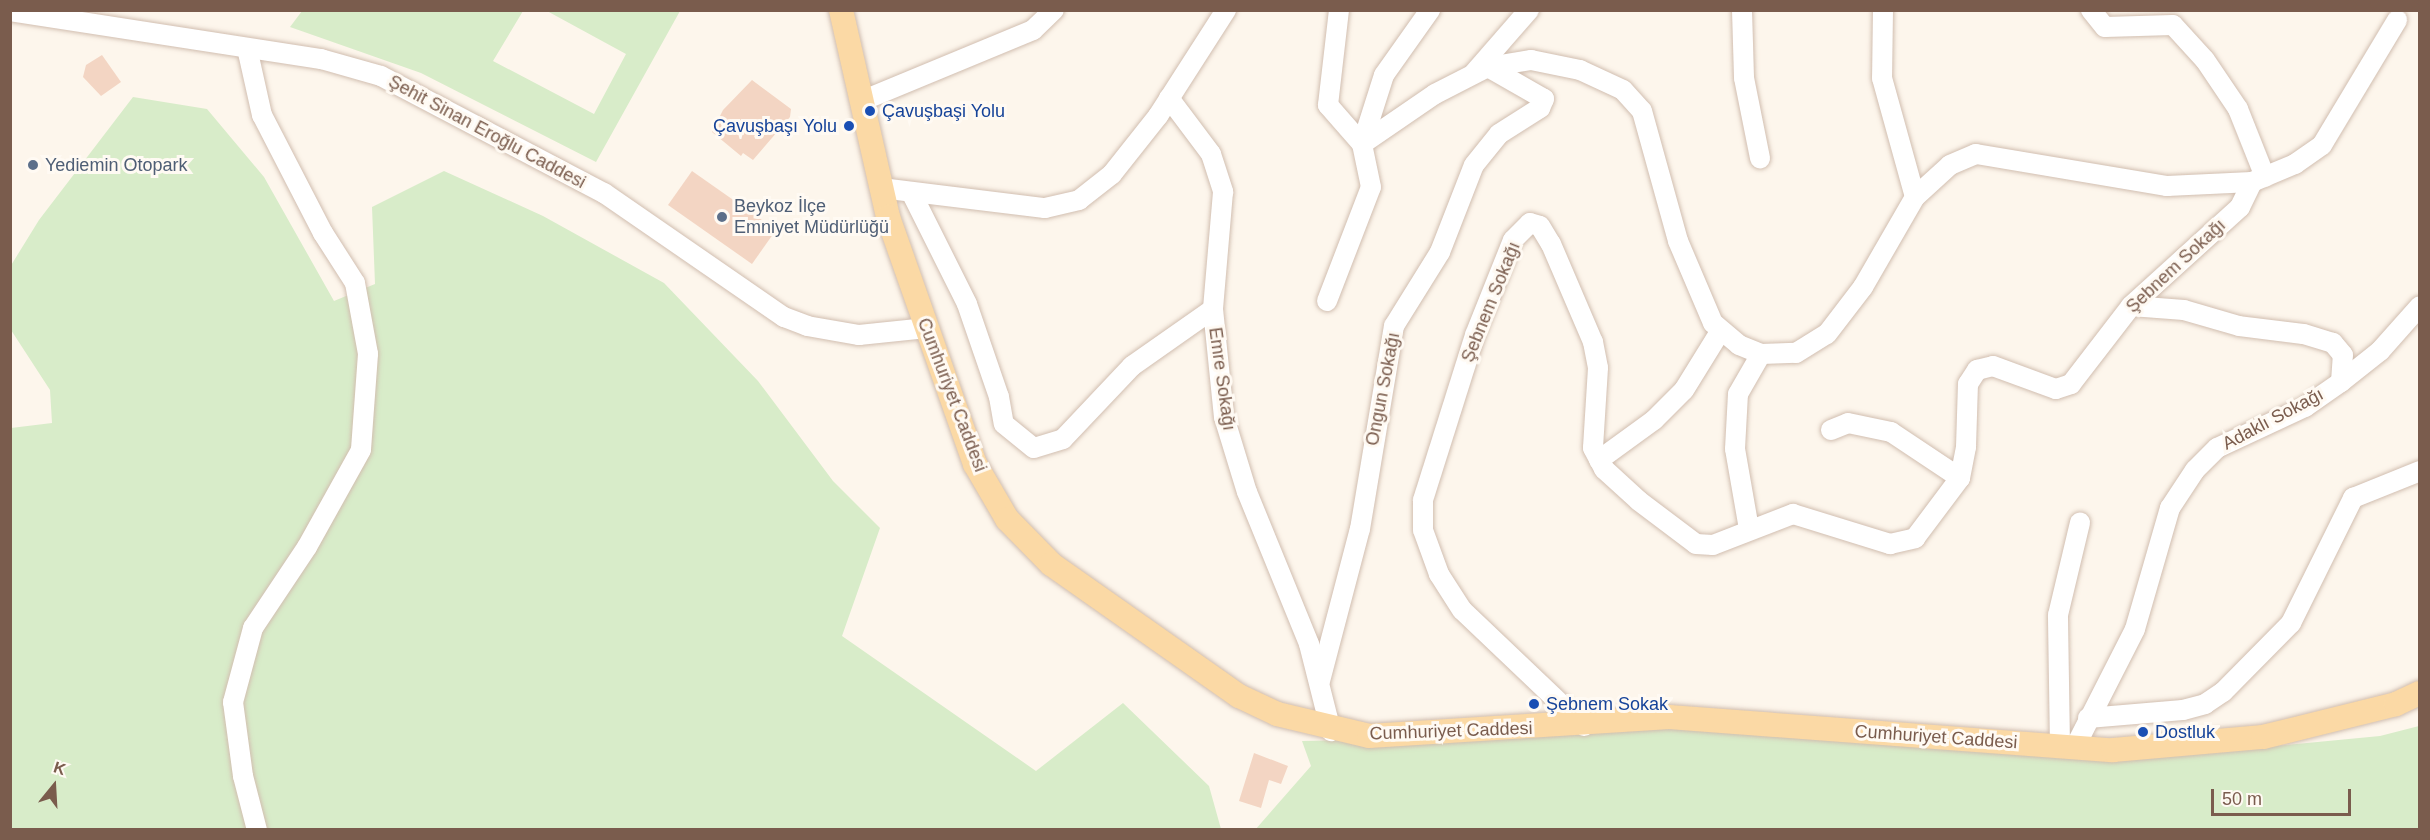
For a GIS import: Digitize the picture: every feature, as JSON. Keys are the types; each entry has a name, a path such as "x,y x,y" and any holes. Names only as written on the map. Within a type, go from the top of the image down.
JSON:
{"main road":[{"name":"Cumhuriyet Caddesi","path":"841,10 864,100 881,188 975,464 1007,519 1051,564 1239,696 1331,730 1369,736 1584,726 1669,717 2113,750 2263,736 2396,704 2420,693"}],"street":[{"path":"864,100 1054,10"},
{"path":"881,188 1045,208 1079,200 1112,174 1169,98 1226,10"},
{"path":"1327,301 1371,187 1368,156 1362,144 1328,105 1339,10"},
{"path":"1362,144 1384,75 1430,10"},
{"path":"1362,144 1480,71 1529,10"},
{"path":"1742,10 1744,78 1760,158"},
{"path":"1883,10 1882,78 1915,197"},
{"path":"2091,10 2105,27 2173,25 2205,60 2238,109 2258,179"},
{"name":"Şehit Sinan Eroğlu Caddesi","path":"11,11 321,59 412,89 604,193 784,317 816,328 859,335 927,328"},
{"path":"1480,71 1531,60 1580,70 1623,90 1642,111 1678,241 1713,323 1738,345 1761,354 1796,353 1827,334 1863,287 1915,197 1950,165 1976,154 2168,186 2258,179 2295,164 2322,145 2397,20"},
{"path":"247,48 262,114 323,233 355,283 368,354 361,450 307,547 253,628 232,702 243,776 258,830"},
{"name":"Ongun Sokağı","path":"1320,681 1360,529 1394,326 1440,252 1474,165 1499,134 1540,108 1544,99 1480,71"},
{"name":"Emre Sokağı","path":"1169,98 1211,154 1223,192 1213,309 1224,417 1246,492 1320,681 1331,730"},
{"name":"Şebnem Sokağı","path":"1584,726 1462,610 1439,574 1423,530 1423,500 1475,335 1513,240 1530,223 1540,226 1551,244 1593,342 1598,368 1593,448 1599,460 1639,501 1696,544 1713,545 1749,529 1793,514 1890,544 1915,538 1960,478 1966,447 1968,384 1977,370 1993,366 2056,389 2072,384 2131,306 2240,207 2258,179"},
{"path":"911,192 967,304 999,397 1004,424 1034,448 1063,439 1132,366 1213,309"},
{"name":"Adaklı Sokağı","path":"2067,746 2088,718 2135,629 2170,508 2195,470 2217,448 2305,406 2341,382 2343,355 2333,343 2303,334 2239,326 2184,310 2131,306"},
{"path":"2341,382 2380,351 2420,306"},
{"path":"1599,460 1654,420 1684,390 1721,330"},
{"path":"1749,529 1735,449 1738,394 1761,354"},
{"path":"1832,430 1848,423 1891,432 1960,478"},
{"path":"2088,718 2183,710 2205,704 2223,692 2291,623 2354,498 2420,471"},
{"path":"2067,746 2058,615 2080,523"}],"green space":[{"path":"302,11 523,11 493,61 594,114 626,54 547,11 680,11 596,162 421,73 290,27"},
{"path":"133,97 207,109 264,177 334,301 375,284 372,207 444,171 543,216 664,283 758,381 833,481 880,528 842,636 1036,771 1123,703 1209,786 1221,829 11,829 11,428 52,423 50,390 11,330 10,267 39,220"},
{"path":"1678,726 2202,753 2380,736 2419,726 2419,829 1255,830 1311,766 1302,741 1521,737"}],"building":[{"path":"102,55 121,82 101,96 83,77 86,65"},
{"path":"752,80 791,109 790,117 753,160 743,153 741,156 712,132 723,110"},
{"name":"Beykoz İlçe Emniyet Müdürlüğü","path":"692,171 776,230 752,264 668,205"},
{"path":"1254,753 1288,766 1281,784 1269,780 1261,808 1239,801"}],"place":[{"name":"Çavuşbaşi Yolu","path":"870,111"},
{"name":"Çavuşbaşı Yolu","path":"849,126"},
{"name":"Yediemin Otopark","path":"33,165"},
{"name":"Beykoz İlçe Emniyet Müdürlüğü","path":"722,217"},
{"name":"Şebnem Sokak","path":"1534,704"},
{"name":"Dostluk","path":"2143,732"}]}
